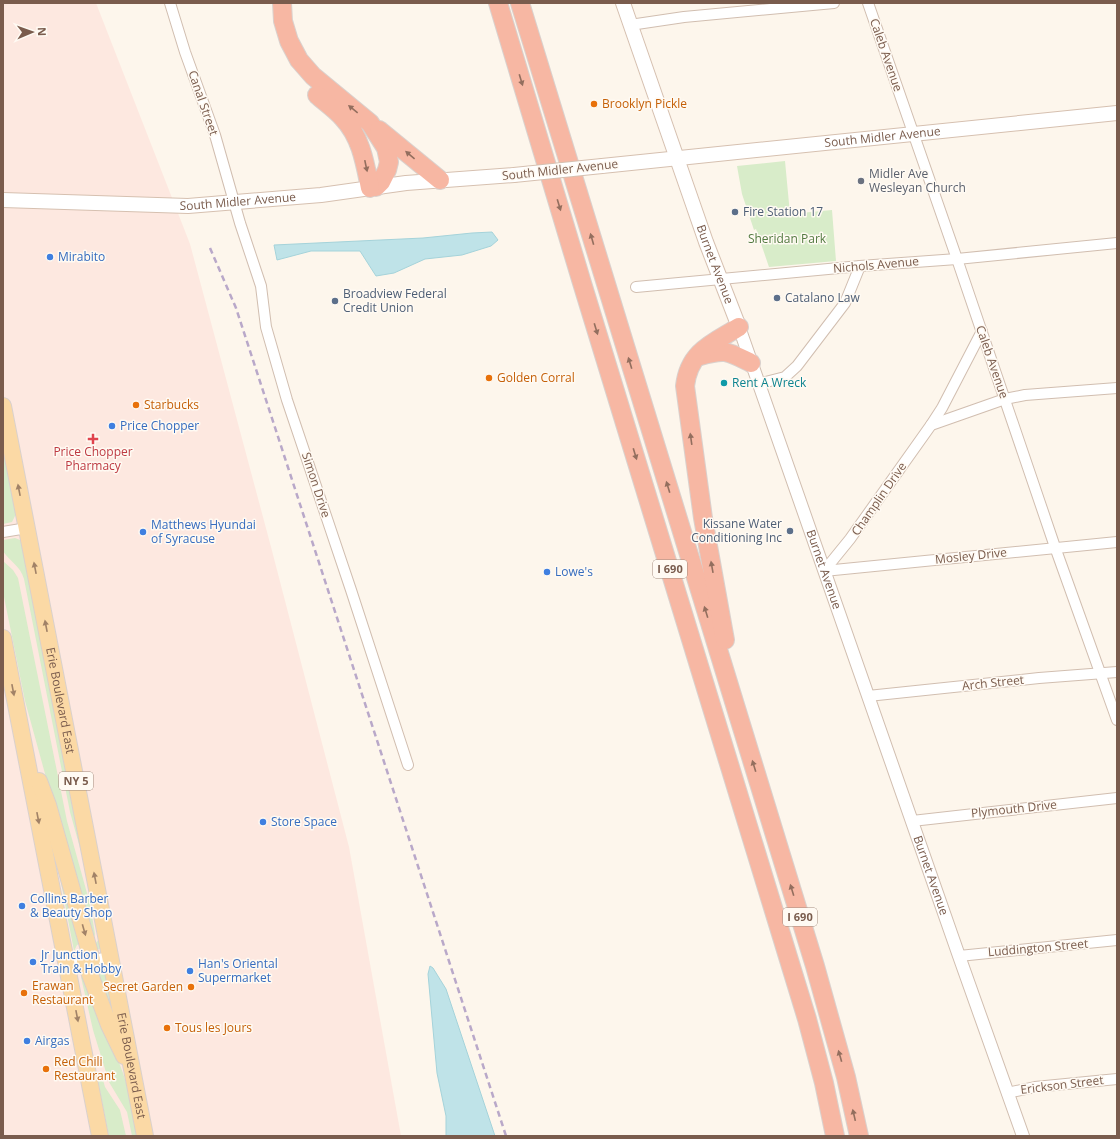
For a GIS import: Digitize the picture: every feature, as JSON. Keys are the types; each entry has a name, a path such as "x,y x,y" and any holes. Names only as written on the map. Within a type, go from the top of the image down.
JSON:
{"highway":[{"path":"272,3 272,25 286,61 296,76 344,119 355,134 363,153 373,187 381,182 387,170 388,154 386,148 370,123"},
{"path":"282,3 283,21 289,41 299,60 313,76 440,180"},
{"path":"488,3 491,13 513,52"},
{"name":"I 690","path":"498,3 807,1020 824,1083 835,1136"},
{"name":"I 690","path":"520,3 815,966 846,1077 859,1136"},
{"path":"739,328 702,350 695,357 690,364 686,376 685,386 703,518 746,743"},
{"path":"695,357 720,351 731,353 751,363"}],"main road":[{"name":"Burnet Avenue","path":"623,3 676,158 739,328"},
{"name":"South Midler Avenue","path":"3,200 188,206 235,203 345,192 373,187 440,180 514,175 1117,113"},
{"name":"Erie Boulevard East","path":"3,406 145,1136"},
{"path":"3,638 100,1136"},
{"path":"22,733 48,805 88,960 109,1025 134,1077"}],"street":[{"name":"Canal Street","path":"170,3 185,52 215,135 235,203"},
{"path":"630,24 684,17 834,3"},
{"name":"Caleb Avenue","path":"868,3 958,259 1055,547 1117,720"},
{"name":"Simon Drive","path":"235,203 240,223 261,286 266,327 287,400 408,765"},
{"name":"Nichols Avenue","path":"636,287 860,266 958,259 1117,243"},
{"path":"758,384 785,377 797,366 845,303 860,266"},
{"name":"Burnet Avenue","path":"739,328 1023,1136"},
{"name":"Champlin Drive","path":"824,571 850,539 931,425 942,408 982,331"},
{"path":"931,425 1004,399 1026,395 1117,388"},
{"path":"3,532 27,528"},
{"name":"Mosley Drive","path":"824,571 1117,542"},
{"name":"Arch Street","path":"868,696 1039,678 1117,672"},
{"name":"Plymouth Drive","path":"912,821 1117,798"},
{"name":"Luddington Street","path":"959,956 1117,940"},
{"path":"67,964 111,957"},
{"name":"Erickson Street","path":"1007,1093 1035,1087 1117,1079"}],"shaded area":[{"path":"3,3 96,3 190,244 349,847 401,1136 3,1136"}],"green space":[{"name":"Sheridan Park","path":"785,161 790,214 832,210 836,261 769,267 756,229 754,230 742,194 737,166"},
{"path":"3,446 16,514 12,522 3,524 4,481"},
{"path":"15,538 20,540 23,545 72,799 104,941 103,947 97,950 94,950 93,946 100,938 101,932 99,921 70,812 24,579 20,570 3,551 3,540"},
{"path":"3,561 13,570 18,578 67,821 90,904 95,934 91,941 25,701 3,592"},
{"path":"54,846 81,943 77,945 74,951"},
{"path":"95,973 106,973 113,1018"},
{"path":"86,975 123,1073 130,1096 137,1136 132,1136 127,1112 109,1082 93,1030 81,977"},
{"path":"103,1080 105,1087 120,1110 126,1136 109,1136 98,1081"}],"water":[{"path":"492,232 498,240 491,246 462,255 425,259 394,273 376,276 360,251 311,251 277,260 274,245 423,238"},
{"path":"430,966 433,968 446,989 495,1136 446,1136 446,1116 437,1073 428,974"}],"railway":[{"path":"210,248 236,308 506,1136"}],"place":[{"name":"Brooklyn Pickle","path":"594,104"},
{"name":"Midler Ave Wesleyan Church","path":"861,181"},
{"name":"Fire Station 17","path":"735,212"},
{"name":"Mirabito","path":"50,257"},
{"name":"Catalano Law","path":"777,298"},
{"name":"Broadview Federal Credit Union","path":"335,301"},
{"name":"Golden Corral","path":"489,378"},
{"name":"Rent A Wreck","path":"724,383"},
{"name":"Starbucks","path":"136,405"},
{"name":"Price Chopper","path":"112,426"},
{"name":"Price Chopper Pharmacy","path":"93,439"},
{"name":"Kissane Water Conditioning Inc","path":"790,531"},
{"name":"Matthews Hyundai of Syracuse","path":"143,532"},
{"name":"Lowe's","path":"547,572"},
{"name":"Store Space","path":"263,822"},
{"name":"Collins Barber & Beauty Shop","path":"22,906"},
{"name":"Jr Junction Train & Hobby","path":"33,962"},
{"name":"Han's Oriental Supermarket","path":"190,971"},
{"name":"Secret Garden","path":"191,987"},
{"name":"Erawan Restaurant","path":"24,993"},
{"name":"Tous les Jours","path":"167,1028"},
{"name":"Airgas","path":"27,1041"},
{"name":"Red Chili Restaurant","path":"46,1069"}]}
